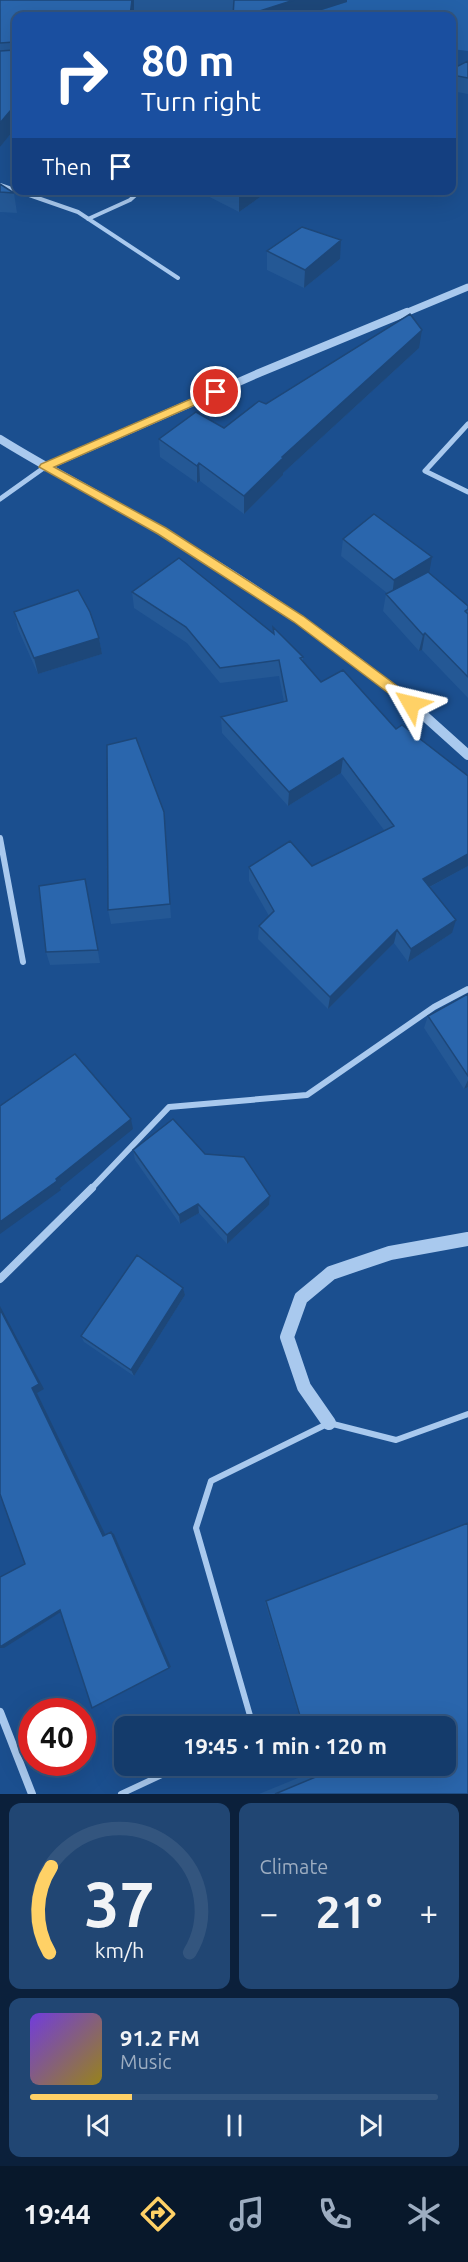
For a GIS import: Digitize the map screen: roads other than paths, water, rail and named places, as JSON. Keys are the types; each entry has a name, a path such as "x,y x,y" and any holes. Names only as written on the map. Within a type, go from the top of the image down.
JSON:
{"street":[{"path":"29,195 78,212 178,278"},
{"path":"88,219 130,200 136,195"},
{"path":"0,498 45,467 259,373 468,287"},
{"path":"468,424 425,471 468,492"},
{"path":"0,439 45,467 162,531 298,619 430,718 468,755"},
{"path":"0,838 24,962"},
{"path":"0,1279 123,1157 169,1107 307,1095 434,1007 468,988"},
{"path":"329,1423 304,1387 287,1338 301,1298 331,1273 390,1253 468,1239"},
{"path":"0,1712 32,1794"}],"lane":[{"path":"250,1716 196,1528 211,1481 329,1423 396,1440 468,1414"},
{"path":"121,1794 159,1776"}]}
